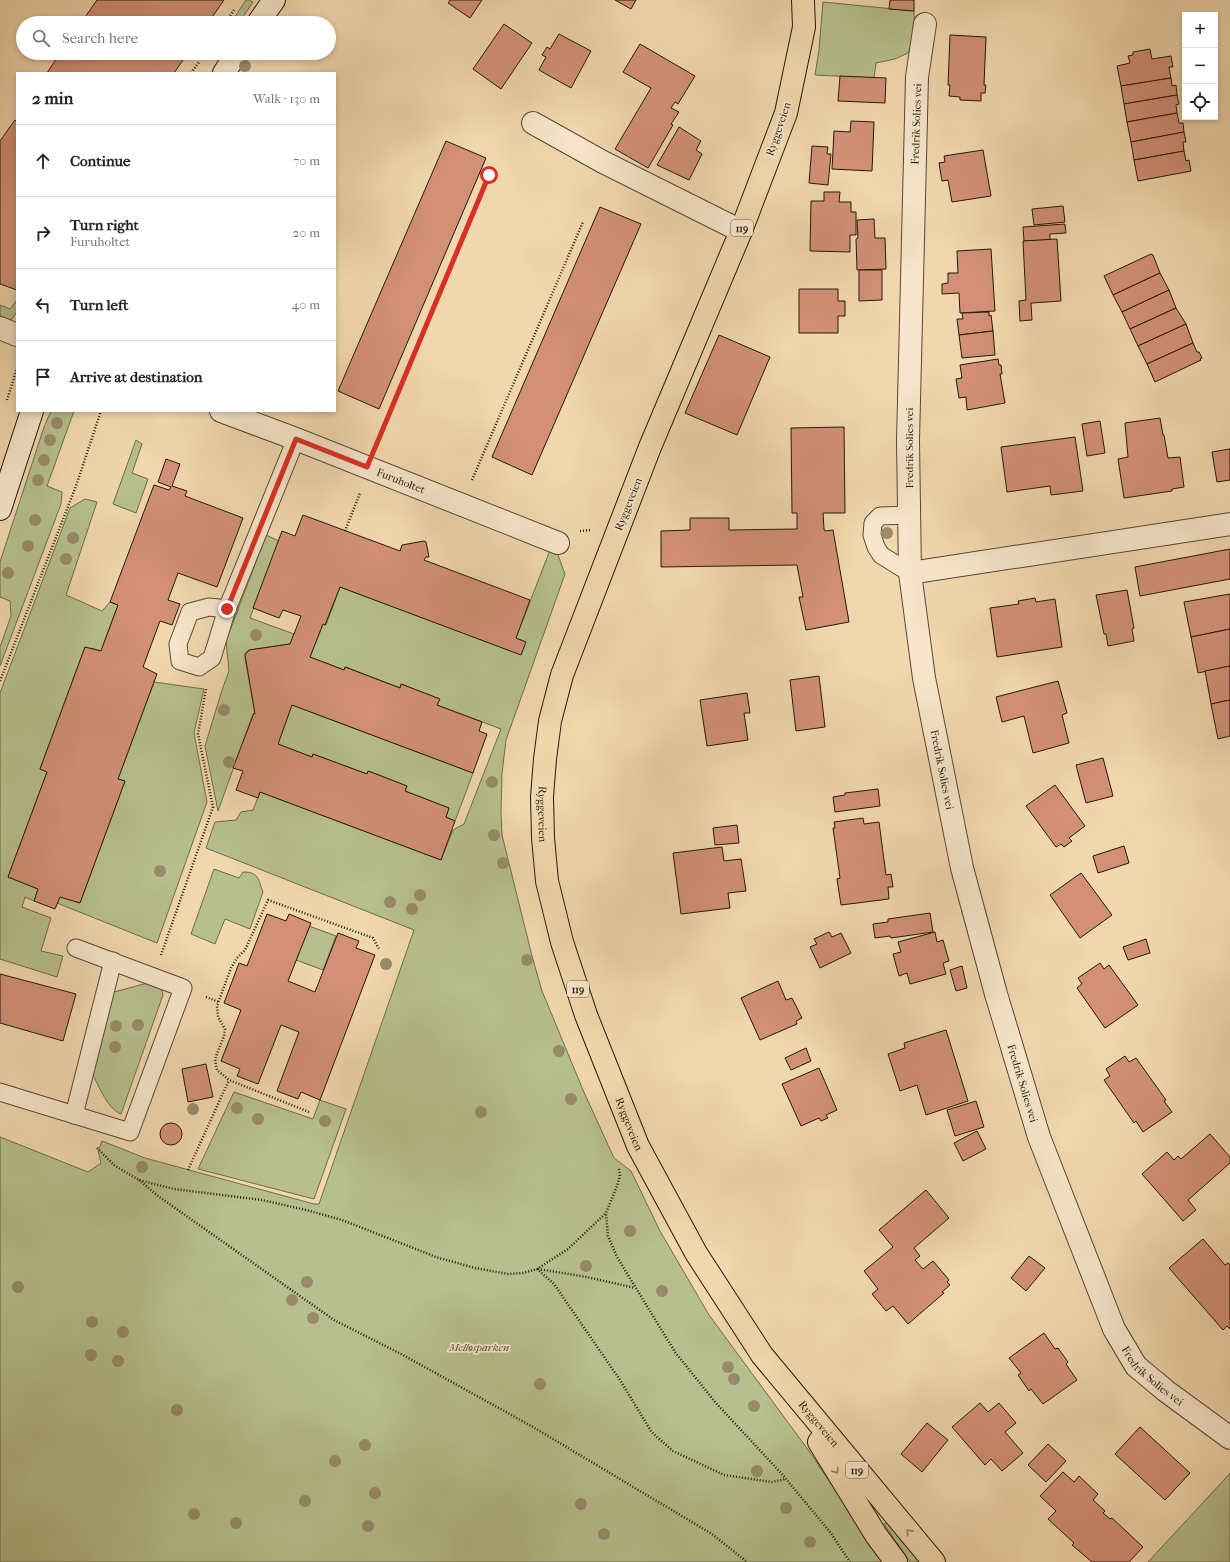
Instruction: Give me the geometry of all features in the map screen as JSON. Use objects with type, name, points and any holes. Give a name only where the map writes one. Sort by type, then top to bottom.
[{"type":"main road","name":"Ryggeveien","points":[[803,0],[804,27],[786,113],[741,231],[650,447],[562,675],[550,721],[545,759],[542,797],[543,838],[547,882],[562,942],[586,1015],[638,1146],[696,1253],[762,1355],[779,1378],[934,1562]]},
{"type":"main road","name":"Ryggeveien","points":[[779,1378],[876,1535],[896,1562]]},
{"type":"street","points":[[263,16],[274,0]]},
{"type":"street","name":"Fredrik Solies vei","points":[[925,24],[918,77],[908,441],[910,573],[924,678],[962,868],[996,994],[1039,1137],[1114,1329],[1136,1366],[1166,1391],[1205,1410],[1230,1438]]},
{"type":"street","points":[[225,72],[232,60]]},
{"type":"street","points":[[533,122],[603,162],[741,231]]},
{"type":"street","points":[[0,328],[16,335]]},
{"type":"street","points":[[0,509],[32,412]]},
{"type":"street","name":"Furuholtet","points":[[224,412],[296,439],[558,543]]},
{"type":"street","points":[[910,573],[1230,524]]},
{"type":"lane","points":[[227,609],[209,607],[190,612],[178,644],[180,661],[199,667],[212,658],[227,609],[296,439]]},
{"type":"lane","points":[[909,515],[880,516],[873,523],[872,536],[881,555],[910,573]]},
{"type":"lane","points":[[0,1092],[130,1132],[183,988],[76,948]]},
{"type":"lane","points":[[74,1115],[113,961]]},
{"type":"path","points":[[346,531],[368,468],[489,175]]},
{"type":"path","points":[[462,505],[583,222]]},
{"type":"path","points":[[5,406],[16,371]]},
{"type":"path","points":[[0,681],[76,486],[101,412]]},
{"type":"path","points":[[153,976],[213,807],[198,734],[212,658]]},
{"type":"path","points":[[309,1112],[229,1080],[218,1070],[215,1059],[224,1036],[224,1029],[218,1017],[217,1006],[231,968],[244,950],[268,900],[372,938],[379,949]]},
{"type":"path","points":[[202,995],[219,1002]]},
{"type":"path","points":[[188,1170],[229,1080]]},
{"type":"path","points":[[74,1115],[100,1152],[115,1166],[139,1180],[158,1196],[334,1320],[403,1355],[533,1427],[712,1534],[747,1562]]},
{"type":"path","points":[[139,1180],[174,1189],[262,1200],[306,1210],[342,1220],[436,1257],[475,1268],[508,1274],[523,1273],[537,1269],[568,1249],[606,1213],[620,1176],[619,1162]]},
{"type":"path","points":[[606,1213],[608,1236],[617,1257],[675,1352],[715,1402],[787,1479],[830,1532],[850,1562]]},
{"type":"path","points":[[537,1269],[587,1277],[635,1288]]},
{"type":"path","points":[[537,1269],[554,1284],[620,1380],[651,1431],[673,1451],[724,1475],[772,1482],[787,1479]]},
{"type":"green space","points":[[246,0],[253,2],[244,16],[236,16]]},
{"type":"green space","points":[[823,2],[914,11],[915,38],[908,53],[895,59],[876,63],[874,78],[815,75],[819,50]]},
{"type":"green space","points":[[16,301],[16,313],[11,320],[0,316],[0,305],[10,309]]},
{"type":"green space","points":[[51,412],[74,412],[47,486],[62,492],[61,504],[0,666],[0,647],[11,616],[10,601],[0,597],[0,562],[44,427]]},
{"type":"green space","points":[[136,440],[142,444],[132,473],[148,479],[136,513],[113,504]]},
{"type":"green space","points":[[85,499],[97,502],[66,595],[102,611],[110,602],[118,605],[101,651],[85,647],[40,769],[47,772],[8,877],[38,889],[34,901],[25,897],[22,907],[51,918],[41,951],[63,956],[57,977],[0,959],[0,693],[70,508]]},
{"type":"green space","points":[[266,535],[279,541],[250,618],[294,634],[290,644],[249,650],[245,653],[255,714],[253,714],[218,811],[205,746],[229,671],[226,641]]},
{"type":"green space","name":"Melløsparken","points":[[550,550],[558,555],[565,574],[506,740],[502,773],[501,812],[502,835],[542,991],[583,1090],[614,1158],[631,1171],[660,1231],[709,1315],[809,1451],[884,1562],[0,1562],[0,1137],[88,1172],[101,1163],[98,1151],[102,1141],[145,1158],[314,1204],[319,1204],[414,930],[206,848],[215,822],[236,820],[241,812],[253,810],[260,792],[441,860],[453,830],[464,824],[501,729],[437,705],[439,699],[402,684],[400,688],[346,667],[344,670],[310,657],[323,624],[326,625],[340,587],[514,652],[516,638]]},
{"type":"green space","points":[[154,682],[204,689],[194,733],[207,802],[157,943],[57,903],[60,897],[80,903],[125,781],[118,779]]},
{"type":"green space","points":[[292,705],[473,773],[455,821],[446,817],[449,808],[405,791],[407,786],[369,771],[367,774],[313,754],[312,757],[278,744]]},
{"type":"green space","points":[[214,869],[239,878],[243,872],[252,873],[259,880],[263,892],[250,929],[225,919],[215,944],[191,934]]},
{"type":"green space","points":[[309,926],[336,936],[323,970],[296,960]]},
{"type":"green space","points":[[155,981],[161,987],[163,995],[121,1114],[111,1107],[99,1088],[90,1069],[114,992]]},
{"type":"green space","points":[[234,1092],[313,1119],[320,1100],[346,1109],[314,1199],[198,1169]]},
{"type":"green space","points":[[1230,1473],[1230,1562],[1148,1562],[1223,1481]]},
{"type":"green space","points":[[888,1522],[921,1562],[910,1562],[884,1524]]},
{"type":"building","points":[[97,0],[224,0],[213,16],[86,16]]},
{"type":"building","points":[[450,0],[482,0],[470,18],[448,3]]},
{"type":"building","points":[[615,0],[636,0],[631,9]]},
{"type":"building","points":[[890,0],[914,0],[914,11],[889,9]]},
{"type":"building","points":[[504,24],[532,43],[501,89],[473,69]]},
{"type":"building","points":[[559,34],[591,51],[571,88],[539,70],[546,57],[542,55],[547,47],[550,49]]},
{"type":"building","points":[[950,35],[986,37],[984,85],[986,85],[985,93],[981,93],[981,101],[960,100],[960,97],[949,96]]},
{"type":"building","points":[[640,44],[695,76],[678,104],[675,102],[671,108],[679,112],[648,168],[615,149],[651,88],[623,72]]},
{"type":"building","points":[[1150,49],[1152,59],[1171,56],[1173,67],[1169,67],[1171,78],[1121,86],[1117,66],[1130,63],[1128,56],[1133,55],[1133,52]]},
{"type":"building","points":[[55,60],[183,60],[175,72],[48,72]]},
{"type":"building","points":[[840,76],[886,78],[885,103],[838,101]]},
{"type":"building","points":[[1171,78],[1172,86],[1176,85],[1177,95],[1124,104],[1121,86]]},
{"type":"building","points":[[1177,95],[1179,104],[1176,105],[1177,113],[1127,122],[1124,104]]},
{"type":"building","points":[[1177,113],[1179,123],[1183,123],[1184,132],[1131,142],[1127,122]]},
{"type":"building","points":[[15,120],[16,290],[0,284],[0,141]]},
{"type":"building","points":[[851,121],[874,122],[872,171],[832,169],[834,131],[850,132]]},
{"type":"building","points":[[679,127],[701,141],[696,150],[702,154],[689,180],[657,165]]},
{"type":"building","points":[[1184,132],[1186,142],[1183,142],[1184,151],[1134,160],[1131,142]]},
{"type":"building","points":[[446,141],[486,158],[379,409],[338,391]]},
{"type":"building","points":[[812,146],[828,147],[827,154],[831,154],[828,185],[809,183]]},
{"type":"building","points":[[983,150],[991,196],[952,202],[948,180],[942,181],[939,163],[945,162],[944,156]]},
{"type":"building","points":[[1184,151],[1186,161],[1189,160],[1191,171],[1138,181],[1134,160]]},
{"type":"building","points":[[824,192],[840,192],[839,202],[851,202],[851,212],[856,212],[856,235],[850,235],[850,252],[810,251],[811,201],[824,201]]},
{"type":"building","points":[[1063,206],[1065,222],[1034,225],[1032,209]]},
{"type":"building","points":[[600,207],[641,224],[532,475],[492,457]]},
{"type":"building","points":[[874,219],[875,238],[885,238],[886,269],[857,270],[857,220]]},
{"type":"building","points":[[1065,224],[1066,233],[1050,234],[1050,240],[1024,241],[1023,227]]},
{"type":"building","points":[[1057,239],[1061,301],[1031,303],[1032,320],[1020,321],[1019,301],[1026,300],[1023,241]]},
{"type":"building","points":[[991,249],[995,311],[960,313],[959,293],[942,294],[942,284],[948,283],[948,273],[958,273],[957,251]]},
{"type":"building","points":[[1151,254],[1153,255],[1160,273],[1113,295],[1104,276]]},
{"type":"building","points":[[859,270],[882,270],[882,300],[859,301]]},
{"type":"building","points":[[1160,273],[1169,290],[1122,312],[1113,295]]},
{"type":"building","points":[[799,289],[838,289],[838,301],[845,301],[845,316],[838,316],[838,333],[799,333]]},
{"type":"building","points":[[1169,290],[1176,308],[1130,329],[1122,312]]},
{"type":"building","points":[[1176,308],[1186,324],[1138,346],[1130,329]]},
{"type":"building","points":[[989,312],[989,316],[991,315],[993,331],[959,335],[957,319],[963,319],[962,313]]},
{"type":"building","points":[[1186,324],[1193,343],[1147,364],[1138,346]]},
{"type":"building","points":[[993,331],[995,355],[962,358],[959,335]]},
{"type":"building","points":[[719,335],[770,357],[737,435],[685,413]]},
{"type":"building","points":[[1193,343],[1197,352],[1199,352],[1202,358],[1200,359],[1201,360],[1155,382],[1147,364]]},
{"type":"building","points":[[998,359],[999,365],[1001,365],[1002,374],[1000,374],[1005,403],[967,410],[966,397],[959,398],[956,379],[962,378],[960,365]]},
{"type":"building","points":[[1160,418],[1168,458],[1180,457],[1184,487],[1172,489],[1172,491],[1124,498],[1118,459],[1128,457],[1125,423]]},
{"type":"building","points":[[1100,421],[1105,453],[1087,456],[1082,424]]},
{"type":"building","points":[[844,427],[845,513],[823,513],[825,531],[833,530],[849,622],[806,630],[799,597],[803,597],[797,565],[661,567],[661,531],[690,530],[690,518],[729,518],[729,530],[797,529],[797,513],[792,513],[791,428]]},
{"type":"building","points":[[1075,437],[1083,491],[1051,495],[1050,486],[1007,492],[1001,447]]},
{"type":"building","points":[[1230,449],[1230,480],[1217,482],[1212,452]]},
{"type":"building","points":[[166,459],[180,464],[172,486],[187,491],[185,496],[243,518],[217,587],[178,573],[168,600],[180,604],[172,625],[160,621],[143,667],[157,674],[118,779],[125,781],[80,903],[60,897],[55,909],[34,901],[38,889],[8,877],[47,772],[40,769],[85,647],[101,651],[118,605],[110,602],[154,485],[169,490],[171,487],[158,482]]},
{"type":"building","points":[[303,515],[400,551],[402,545],[424,541],[426,542],[429,557],[426,557],[424,560],[530,600],[516,638],[526,642],[521,655],[340,587],[310,657],[344,670],[345,667],[400,688],[401,684],[440,699],[437,705],[482,722],[479,731],[487,734],[473,773],[292,705],[278,744],[312,757],[313,754],[367,774],[368,771],[407,786],[405,791],[449,808],[446,817],[455,821],[441,860],[260,792],[258,798],[236,790],[243,771],[233,768],[254,713],[255,714],[245,655],[249,650],[290,644],[301,616],[283,610],[279,618],[253,608],[282,531],[295,536]]},
{"type":"building","points":[[1230,549],[1230,579],[1140,596],[1135,567]]},
{"type":"building","points":[[1127,590],[1134,628],[1132,629],[1134,641],[1108,646],[1096,595]]},
{"type":"building","points":[[1230,594],[1230,629],[1191,637],[1184,602]]},
{"type":"building","points":[[1035,598],[1036,602],[1055,599],[1062,647],[997,657],[990,608],[1019,604],[1018,601]]},
{"type":"building","points":[[1230,629],[1230,666],[1198,673],[1191,637]]},
{"type":"building","points":[[1230,666],[1230,700],[1211,704],[1205,671]]},
{"type":"building","points":[[819,676],[825,727],[796,731],[790,680]]},
{"type":"building","points":[[1058,681],[1067,713],[1062,715],[1069,743],[1033,753],[1024,716],[1002,722],[996,697]]},
{"type":"building","points":[[747,693],[750,713],[744,713],[748,740],[707,746],[700,700]]},
{"type":"building","points":[[1230,700],[1230,736],[1218,739],[1211,704]]},
{"type":"building","points":[[1103,758],[1113,796],[1086,803],[1076,765]]},
{"type":"building","points":[[1055,785],[1085,826],[1069,838],[1072,841],[1064,847],[1061,844],[1056,847],[1026,806]]},
{"type":"building","points":[[878,789],[880,806],[835,812],[833,797],[845,795],[845,793]]},
{"type":"building","points":[[863,818],[864,824],[879,822],[886,875],[891,874],[893,887],[888,887],[889,899],[841,905],[837,879],[840,878],[833,828],[835,828],[834,822]]},
{"type":"building","points":[[737,825],[739,843],[715,845],[713,828]]},
{"type":"building","points":[[1124,846],[1129,863],[1098,873],[1093,856]]},
{"type":"building","points":[[722,847],[724,861],[741,859],[746,891],[728,893],[730,908],[681,914],[673,853]]},
{"type":"building","points":[[1081,873],[1112,915],[1080,938],[1050,895]]},
{"type":"building","points":[[930,913],[933,932],[891,938],[890,936],[875,938],[873,924],[888,922],[888,919]]},
{"type":"building","points":[[267,914],[286,921],[289,914],[311,923],[288,981],[315,992],[338,933],[359,941],[356,948],[375,955],[320,1100],[301,1092],[298,1099],[277,1091],[299,1032],[281,1025],[258,1084],[237,1076],[240,1069],[221,1061],[241,1010],[224,1003],[239,963],[247,966]]},
{"type":"building","points":[[829,932],[832,937],[841,933],[851,953],[820,968],[810,947],[817,944],[814,939]]},
{"type":"building","points":[[935,932],[937,942],[943,940],[949,961],[943,963],[946,974],[910,984],[907,973],[899,976],[893,954],[901,952],[898,942]]},
{"type":"building","points":[[1146,939],[1150,953],[1128,960],[1123,947]]},
{"type":"building","points":[[1100,963],[1104,969],[1109,965],[1138,1005],[1105,1028],[1077,988],[1082,984],[1078,978]]},
{"type":"building","points":[[962,966],[967,988],[956,991],[950,970]]},
{"type":"building","points":[[0,974],[76,994],[63,1041],[0,1023]]},
{"type":"building","points":[[778,981],[786,1000],[792,998],[802,1018],[796,1021],[797,1024],[760,1040],[741,998]]},
{"type":"building","points":[[946,1030],[968,1101],[926,1115],[917,1085],[900,1091],[888,1054],[905,1048],[904,1043]]},
{"type":"building","points":[[806,1048],[811,1061],[791,1070],[785,1058]]},
{"type":"building","points":[[1125,1056],[1129,1062],[1136,1058],[1166,1100],[1164,1101],[1172,1112],[1143,1132],[1136,1121],[1134,1123],[1104,1080],[1110,1076],[1106,1069]]},
{"type":"building","points":[[206,1064],[213,1097],[188,1102],[182,1069]]},
{"type":"building","points":[[819,1068],[837,1110],[826,1115],[828,1118],[821,1121],[819,1118],[801,1126],[782,1084]]},
{"type":"building","points":[[976,1101],[984,1127],[955,1136],[947,1110]]},
{"type":"building","points":[[171,1123],[179,1126],[182,1134],[179,1142],[171,1145],[163,1142],[160,1134],[163,1126]]},
{"type":"building","points":[[977,1131],[986,1149],[963,1161],[954,1143]]},
{"type":"building","points":[[1210,1134],[1230,1157],[1230,1163],[1188,1200],[1196,1210],[1183,1221],[1142,1174],[1167,1152],[1174,1160],[1178,1156],[1181,1159]]},
{"type":"building","points":[[926,1190],[949,1218],[914,1248],[920,1256],[915,1260],[923,1269],[933,1261],[949,1280],[947,1282],[950,1285],[942,1292],[944,1293],[908,1324],[893,1306],[886,1311],[872,1294],[878,1289],[864,1271],[893,1247],[879,1230]]},
{"type":"building","points":[[1203,1239],[1225,1265],[1228,1263],[1230,1265],[1230,1329],[1227,1326],[1223,1330],[1169,1268]]},
{"type":"building","points":[[1029,1256],[1045,1268],[1026,1291],[1011,1278]]},
{"type":"building","points":[[1044,1333],[1055,1349],[1058,1348],[1068,1362],[1066,1364],[1077,1380],[1043,1404],[1031,1389],[1029,1391],[1018,1375],[1021,1373],[1009,1358]]},
{"type":"building","points":[[980,1403],[988,1412],[999,1403],[1016,1423],[1005,1432],[1023,1453],[1002,1471],[991,1459],[985,1465],[952,1427]]},
{"type":"building","points":[[927,1423],[948,1440],[922,1472],[901,1454]]},
{"type":"building","points":[[1140,1427],[1190,1473],[1165,1500],[1115,1454]]},
{"type":"building","points":[[1048,1444],[1066,1461],[1046,1482],[1028,1465]]},
{"type":"building","points":[[1063,1472],[1074,1482],[1079,1476],[1098,1494],[1093,1500],[1105,1511],[1103,1513],[1110,1519],[1112,1518],[1143,1547],[1129,1562],[1092,1562],[1072,1545],[1074,1543],[1048,1519],[1056,1511],[1040,1496]]},
{"type":"route","points":[[227,609],[296,439],[367,467],[489,175]]}]
